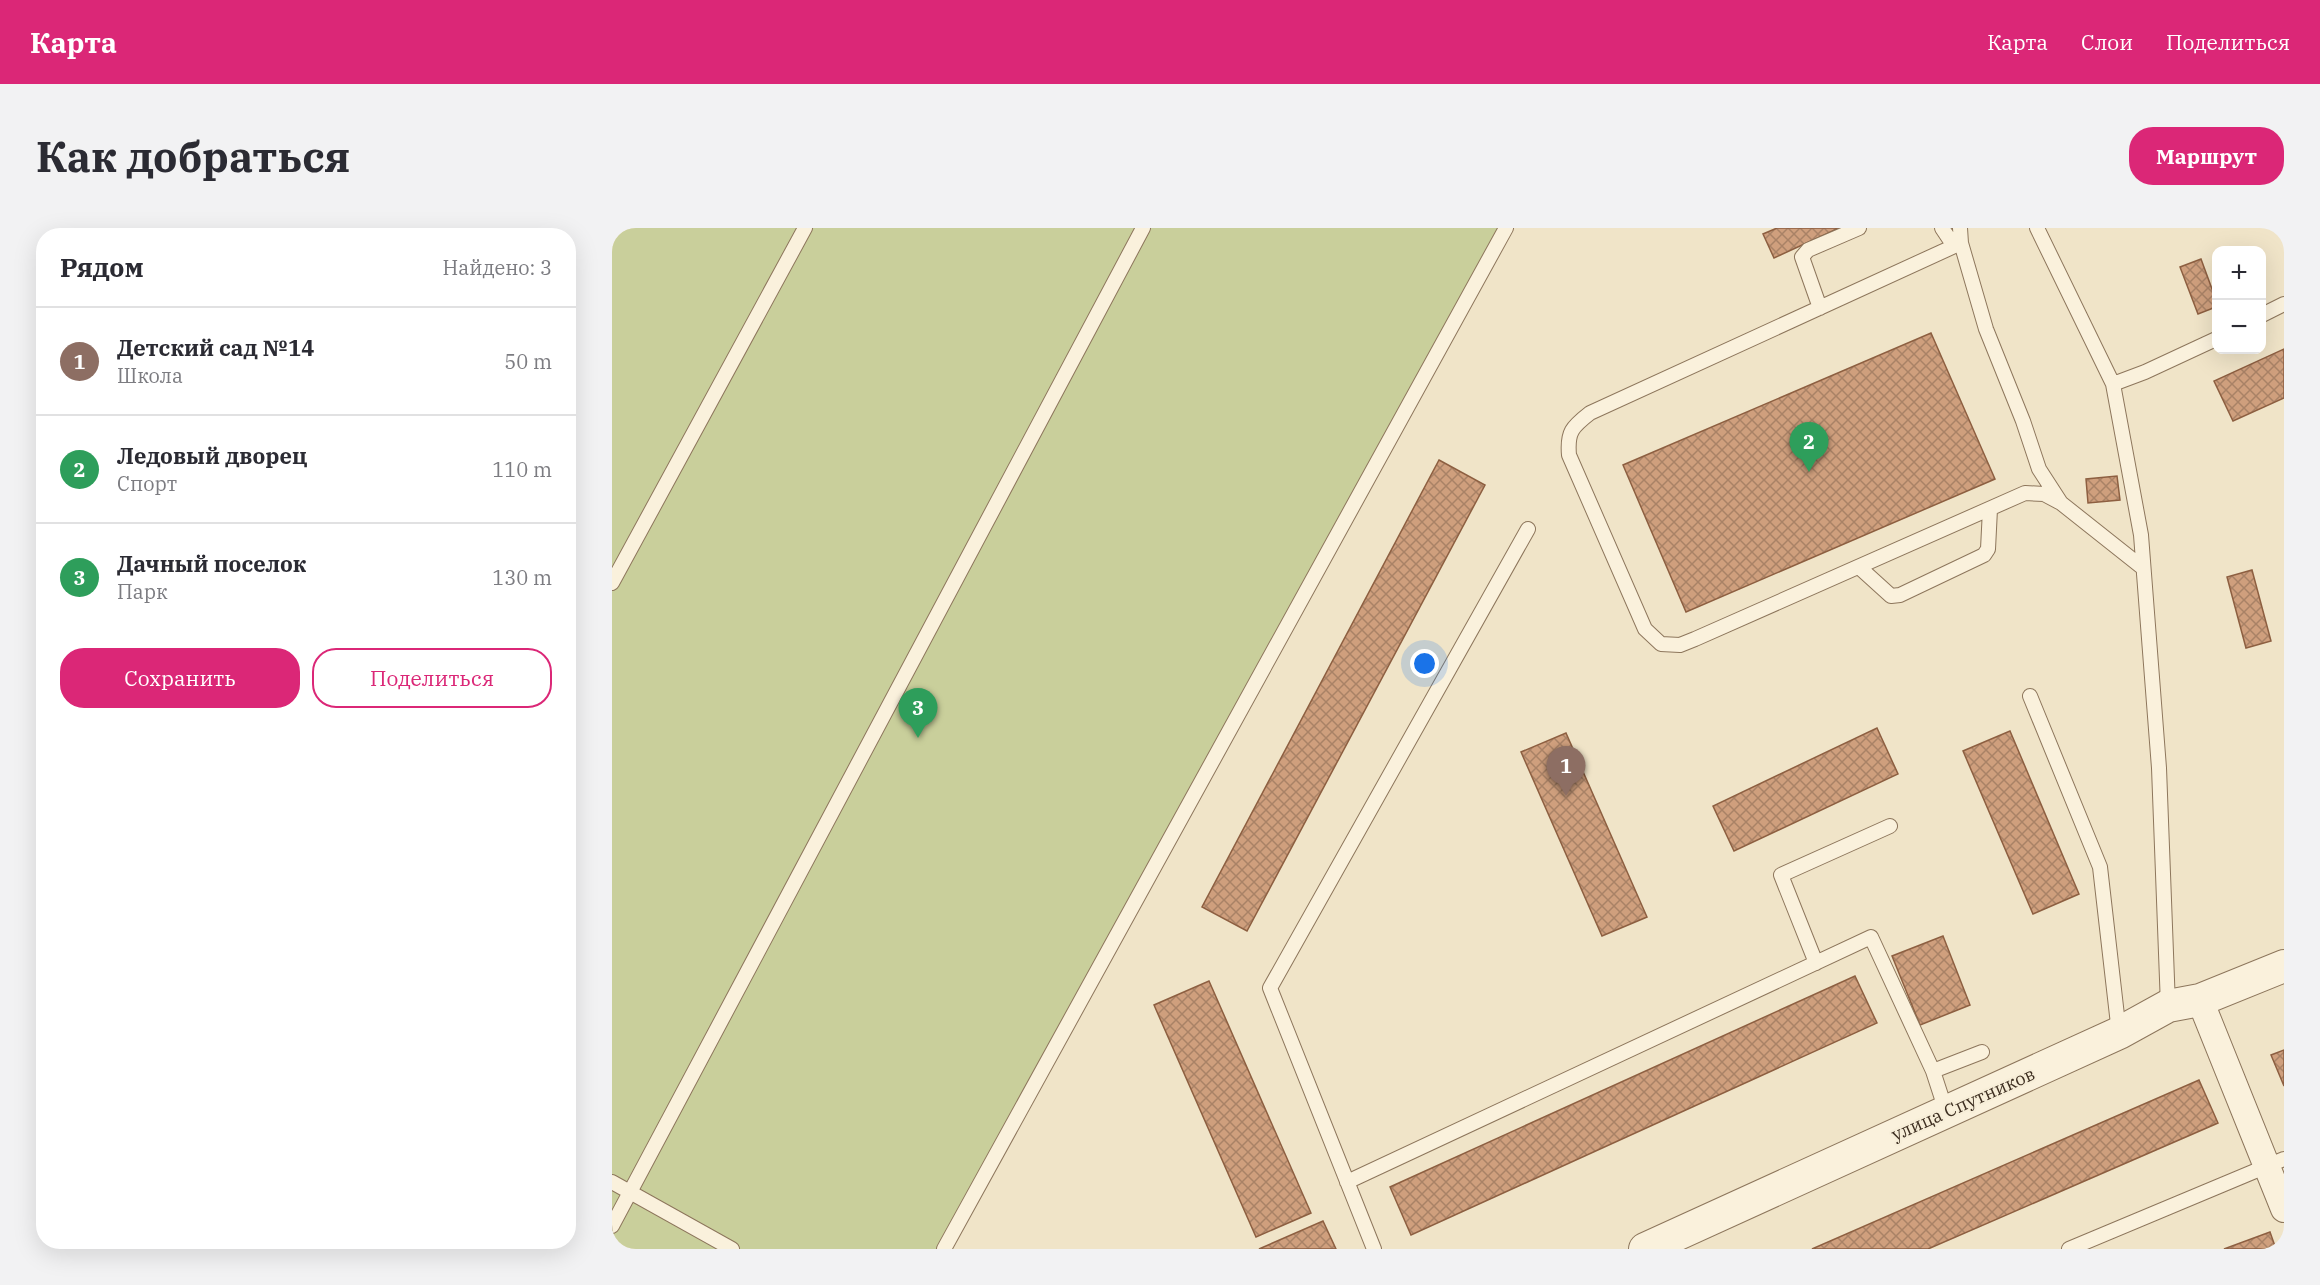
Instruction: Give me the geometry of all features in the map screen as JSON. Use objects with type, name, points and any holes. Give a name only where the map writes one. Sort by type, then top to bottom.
[{"type":"street","name":"улица Спутников","points":[[1645,1249],[2119,1033],[2168,1006],[2200,1000],[2284,966]]},
{"type":"street","points":[[2200,1000],[2275,1163],[2284,1209]]},
{"type":"lane","points":[[612,583],[805,228]]},
{"type":"lane","points":[[612,1226],[1143,228]]},
{"type":"lane","points":[[944,1249],[1506,228]]},
{"type":"lane","points":[[1820,308],[1802,256],[1808,250],[1859,228]]},
{"type":"lane","points":[[1942,228],[1957,245],[1986,329],[2023,421],[2038,469],[2061,503]]},
{"type":"lane","points":[[1957,245],[1960,228]]},
{"type":"lane","points":[[2037,228],[2113,384],[2141,534],[2158,768],[2168,1006]]},
{"type":"lane","points":[[1957,245],[1590,413],[1575,425],[1568,439],[1569,455],[1645,628],[1661,644],[1680,645],[2025,493],[2044,494],[2061,503],[2144,568]]},
{"type":"lane","points":[[2266,313],[2284,304]]},
{"type":"lane","points":[[2113,384],[2212,341]]},
{"type":"lane","points":[[1858,567],[1891,596],[1900,595],[1984,555],[1988,549],[1990,509]]},
{"type":"lane","points":[[1374,1249],[1270,988],[1528,529]]},
{"type":"lane","points":[[2030,696],[2100,867],[2119,1033]]},
{"type":"lane","points":[[1816,963],[1781,875],[1890,826]]},
{"type":"lane","points":[[1347,1182],[1871,937],[1932,1071],[1946,1111]]},
{"type":"lane","points":[[1932,1071],[1982,1052]]},
{"type":"lane","points":[[2069,1249],[2275,1163]]},
{"type":"lane","points":[[612,1182],[732,1249]]},
{"type":"green space","points":[[612,228],[1506,228],[944,1249],[612,1249]]},
{"type":"building","points":[[1777,228],[1839,228],[1774,258],[1763,234]]},
{"type":"building","points":[[2201,259],[2212,289],[2212,309],[2198,314],[2180,267]]},
{"type":"building","points":[[1931,333],[1995,479],[1686,612],[1623,465]]},
{"type":"building","points":[[2284,349],[2284,398],[2233,421],[2214,381]]},
{"type":"building","points":[[1439,460],[1485,485],[1247,931],[1202,907]]},
{"type":"building","points":[[2117,476],[2120,500],[2088,503],[2086,479]]},
{"type":"building","points":[[2252,570],[2271,641],[2246,648],[2227,577]]},
{"type":"building","points":[[1877,728],[1898,774],[1734,851],[1713,806]]},
{"type":"building","points":[[2010,731],[2079,894],[2033,914],[1963,751]]},
{"type":"building","points":[[1566,733],[1647,917],[1602,936],[1521,752]]},
{"type":"building","points":[[1943,936],[1970,1005],[1920,1025],[1892,956]]},
{"type":"building","points":[[1855,976],[1877,1023],[1411,1235],[1390,1187]]},
{"type":"building","points":[[1209,981],[1311,1213],[1256,1237],[1154,1005]]},
{"type":"building","points":[[2284,1050],[2284,1086],[2271,1055]]},
{"type":"building","points":[[2199,1080],[2218,1123],[1928,1249],[1812,1249]]},
{"type":"building","points":[[1323,1221],[1336,1249],[1259,1249]]},
{"type":"building","points":[[2270,1232],[2276,1249],[2224,1249]]},
{"type":"place","name":"Ледовый дворец","points":[[1809,472]]},
{"type":"place","name":"Дачный поселок","points":[[918,738]]},
{"type":"place","name":"Детский сад №14","points":[[1566,796]]}]
